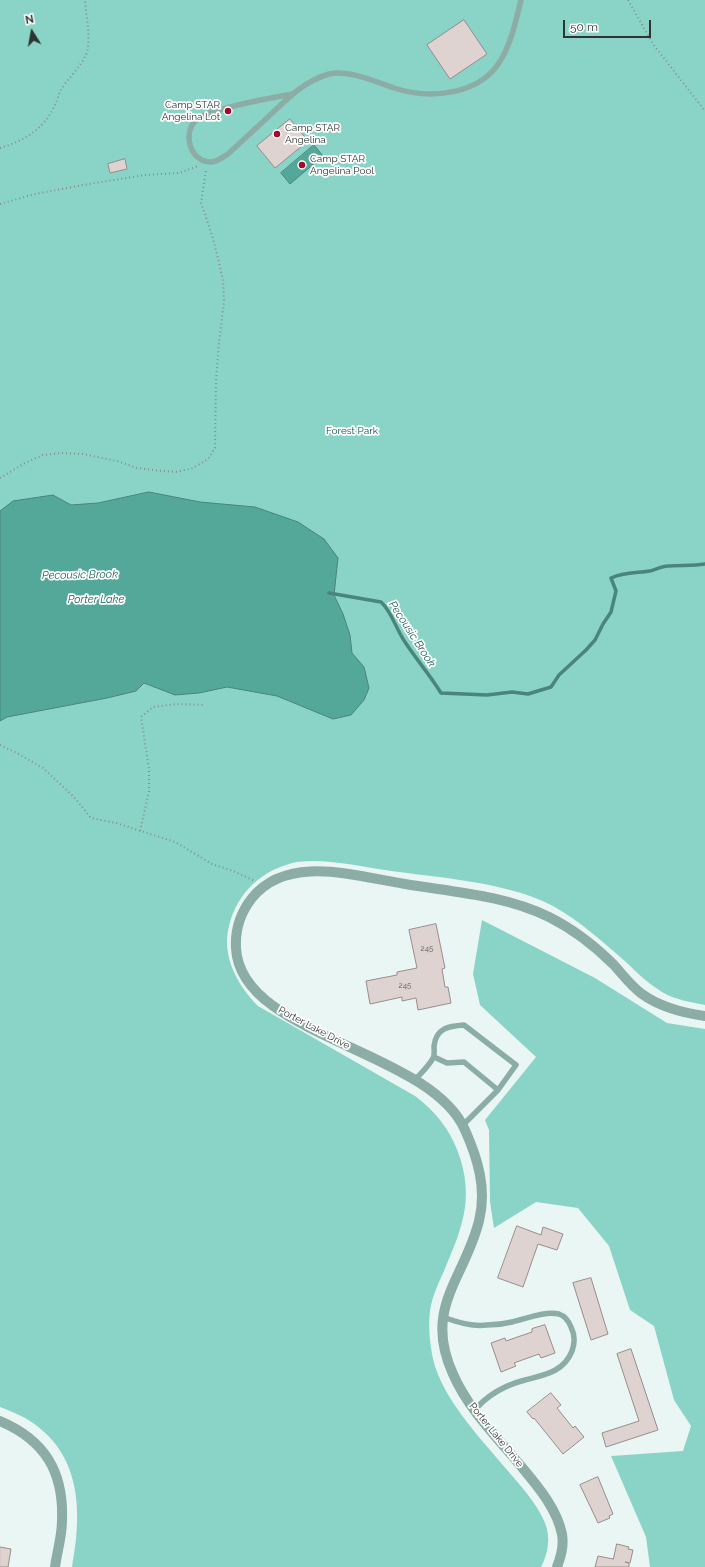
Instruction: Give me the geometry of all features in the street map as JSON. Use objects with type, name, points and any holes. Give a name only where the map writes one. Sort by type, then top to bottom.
[{"type":"street","name":"Porter Lake Drive","points":[[557,1567],[562,1552],[561,1532],[547,1499],[474,1410],[461,1391],[446,1358],[442,1337],[442,1317],[447,1298],[470,1247],[480,1212],[482,1194],[479,1168],[463,1125],[438,1095],[415,1080],[292,1019],[274,1007],[253,988],[242,972],[238,963],[236,942],[240,921],[256,894],[264,886],[283,876],[313,872],[334,872],[467,893],[528,908],[553,919],[587,941],[611,962],[630,983],[651,999],[672,1008],[705,1016]]},
{"type":"street","points":[[0,1421],[12,1426],[34,1441],[48,1457],[53,1467],[60,1490],[62,1511],[62,1528],[55,1567]]},
{"type":"lane","points":[[292,94],[245,103],[200,117],[190,128],[188,136],[190,145],[199,157],[213,162],[228,154],[292,94],[309,81],[331,73],[352,74],[396,89],[418,93],[446,94],[469,86],[482,80],[492,72],[502,58],[513,33],[521,0]]},
{"type":"lane","points":[[415,1080],[434,1057],[435,1040],[444,1028],[464,1025],[516,1065],[498,1090],[463,1125]]},
{"type":"lane","points":[[434,1057],[447,1063],[464,1062],[498,1090]]},
{"type":"lane","points":[[442,1317],[460,1323],[485,1326],[510,1323],[551,1314],[560,1314],[569,1322],[572,1328],[574,1344],[567,1360],[563,1364],[543,1376],[525,1380],[493,1393],[481,1402],[474,1410]]},
{"type":"path","points":[[0,148],[13,144],[31,135],[44,124],[54,107],[60,91],[80,63],[86,52],[88,35],[85,0]]},
{"type":"path","points":[[628,0],[653,44],[705,112]]},
{"type":"path","points":[[0,204],[35,194],[76,186],[145,175],[179,173],[208,161]]},
{"type":"path","points":[[0,478],[25,463],[44,455],[62,452],[83,454],[117,461],[137,468],[177,472],[193,468],[208,459],[215,448],[216,381],[224,302],[223,281],[219,262],[201,203],[208,161]]},
{"type":"path","points":[[140,831],[149,792],[149,769],[141,717],[153,707],[176,704],[205,705]]},
{"type":"path","points":[[0,745],[17,752],[43,768],[74,797],[91,818],[116,823],[175,842],[212,864],[233,871],[264,886]]},
{"type":"green space","name":"Forest Park","points":[[0,0],[705,0],[705,1005],[678,999],[662,992],[643,978],[582,925],[553,906],[514,891],[449,878],[318,861],[297,862],[284,865],[262,877],[245,893],[233,914],[227,937],[229,959],[233,970],[244,989],[258,1006],[415,1096],[441,1121],[454,1143],[463,1169],[466,1184],[466,1199],[461,1227],[431,1306],[429,1329],[433,1359],[438,1375],[456,1407],[527,1494],[542,1517],[547,1528],[548,1545],[541,1567],[72,1567],[77,1527],[77,1507],[75,1488],[70,1470],[61,1452],[49,1437],[29,1420],[0,1407]]},
{"type":"green space","points":[[482,920],[595,978],[667,1023],[705,1029],[705,1567],[650,1567],[646,1537],[611,1456],[683,1451],[691,1426],[674,1400],[654,1326],[630,1310],[609,1246],[578,1208],[536,1202],[494,1228],[490,1202],[489,1130],[485,1120],[536,1057],[480,1005],[473,974]]},
{"type":"water","name":"Camp STAR Angelina Pool","points":[[314,145],[323,156],[290,184],[281,173]]},
{"type":"water","name":"Porter Lake","points":[[149,492],[200,502],[255,507],[298,522],[324,539],[338,558],[334,595],[343,614],[350,635],[352,653],[364,667],[369,688],[364,700],[351,715],[333,719],[277,696],[227,687],[199,693],[175,695],[144,683],[136,691],[7,717],[0,721],[0,511],[13,501],[53,495],[71,505],[98,503]]},
{"type":"building","points":[[464,20],[487,54],[450,79],[427,45]]},
{"type":"building","points":[[290,119],[308,141],[275,168],[257,146]]},
{"type":"building","points":[[125,159],[127,169],[110,173],[108,164]]},
{"type":"building","points":[[436,924],[445,968],[442,969],[445,987],[448,987],[451,1003],[418,1010],[416,998],[402,1001],[402,997],[370,1004],[366,981],[397,975],[397,972],[417,968],[409,930]]},
{"type":"building","points":[[517,1226],[541,1235],[543,1227],[563,1234],[557,1250],[538,1244],[523,1287],[498,1278]]},
{"type":"building","points":[[591,1278],[608,1334],[591,1340],[573,1283]]},
{"type":"building","points":[[545,1325],[555,1353],[541,1358],[539,1354],[514,1363],[516,1366],[501,1372],[491,1343],[505,1338],[506,1341],[532,1332],[532,1329]]},
{"type":"building","points":[[631,1349],[658,1430],[606,1447],[602,1433],[639,1421],[617,1354]]},
{"type":"building","points":[[551,1393],[561,1405],[557,1408],[573,1428],[575,1426],[584,1437],[563,1454],[534,1418],[533,1419],[527,1412]]},
{"type":"building","points":[[598,1477],[613,1514],[609,1516],[610,1518],[598,1523],[580,1485]]},
{"type":"building","points":[[617,1544],[629,1547],[628,1549],[633,1550],[630,1563],[625,1562],[629,1563],[629,1567],[595,1567],[598,1556],[613,1559]]},
{"type":"building","points":[[0,1547],[11,1549],[8,1567],[0,1567]]},
{"type":"waterway","name":"Pecousic Brook","points":[[329,593],[381,602],[385,606],[405,642],[441,693],[487,695],[512,692],[528,694],[551,687],[559,675],[595,640],[611,612],[616,591],[611,578],[625,574],[650,571],[665,566],[705,564]]},
{"type":"place","name":"Camp STAR Angelina Lot","points":[[228,111]]},
{"type":"place","name":"Camp STAR Angelina","points":[[277,134]]},
{"type":"place","name":"Camp STAR Angelina Pool","points":[[302,165]]}]
